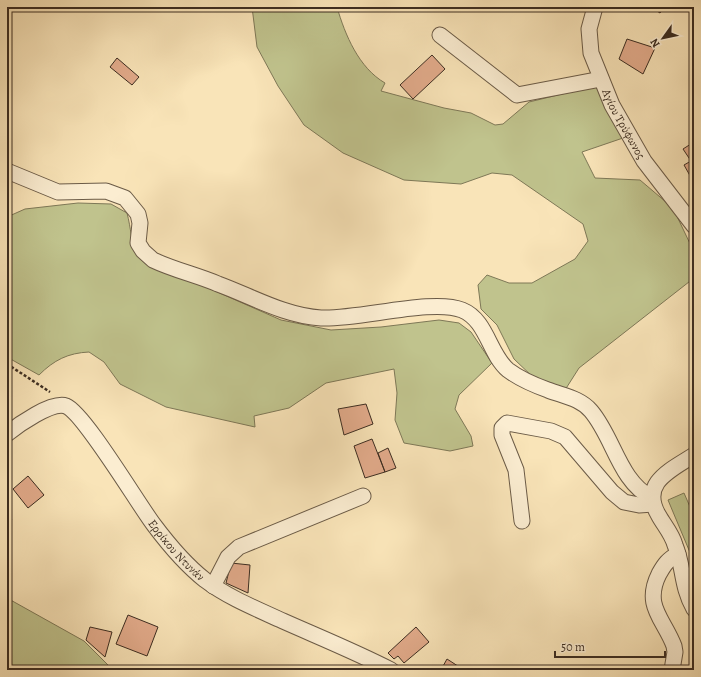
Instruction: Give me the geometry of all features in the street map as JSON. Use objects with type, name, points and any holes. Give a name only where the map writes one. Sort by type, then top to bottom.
[{"type":"street","name":"Αγίου Τρύφωνος","points":[[595,7],[590,29],[592,59],[612,105],[634,145],[694,226]]},
{"type":"street","points":[[440,35],[517,95],[601,79]]},
{"type":"street","points":[[7,171],[58,192],[106,191],[125,198],[138,214],[140,223],[138,243],[143,251],[153,260],[297,314],[324,318],[354,317],[428,308],[453,308],[464,311],[480,326],[506,368],[526,382],[577,400],[590,410],[612,443],[631,482],[653,501]]},
{"type":"street","points":[[7,434],[27,420],[61,405]]},
{"type":"street","name":"Ερρίκου Ντυνάν","points":[[61,405],[71,409],[82,422],[162,535],[190,567],[213,586],[251,606],[391,670]]},
{"type":"street","points":[[522,521],[516,470],[502,435],[502,428],[507,423],[551,431],[565,437],[612,492],[624,502],[639,505],[653,501]]},
{"type":"street","points":[[694,455],[658,481],[652,491],[653,501],[671,535],[678,554],[684,589],[694,609]]},
{"type":"street","points":[[213,586],[228,557],[239,547],[363,496]]},
{"type":"street","points":[[672,670],[675,652],[674,646],[656,612],[653,592],[657,579],[667,561],[678,554]]},
{"type":"path","points":[[7,364],[50,392],[61,405]]},
{"type":"green space","points":[[252,7],[337,7],[344,29],[360,60],[376,77],[385,83],[381,91],[444,108],[471,113],[495,125],[503,124],[529,102],[599,85],[623,138],[582,152],[595,178],[640,180],[673,208],[694,252],[694,278],[579,368],[565,390],[535,379],[514,359],[497,325],[481,309],[478,285],[487,275],[509,283],[532,283],[575,259],[588,241],[583,224],[512,175],[492,173],[461,184],[404,180],[343,153],[304,125],[278,86],[257,47]]},
{"type":"green space","points":[[78,203],[111,204],[127,213],[132,241],[138,257],[281,320],[331,330],[381,327],[439,320],[459,323],[471,332],[492,363],[459,395],[455,409],[471,436],[473,446],[450,451],[404,443],[395,420],[397,393],[394,369],[326,383],[289,408],[254,416],[255,427],[166,407],[120,384],[104,362],[89,352],[74,354],[62,358],[50,365],[39,375],[7,357],[7,217],[25,209]]},
{"type":"green space","points":[[684,493],[694,516],[694,562],[668,500]]},
{"type":"green space","points":[[7,598],[84,641],[113,670],[7,670]]},
{"type":"building","points":[[651,7],[664,7],[660,13]]},
{"type":"building","points":[[627,39],[655,48],[643,74],[619,59]]},
{"type":"building","points":[[432,55],[445,69],[413,99],[400,85]]},
{"type":"building","points":[[117,58],[139,77],[132,85],[110,67]]},
{"type":"building","points":[[694,142],[693,181],[684,165],[691,161],[683,149]]},
{"type":"building","points":[[366,404],[373,424],[344,435],[338,409]]},
{"type":"building","points":[[372,439],[385,472],[365,478],[354,446]]},
{"type":"building","points":[[388,448],[396,468],[385,472],[378,453]]},
{"type":"building","points":[[28,476],[44,495],[28,508],[13,489]]},
{"type":"building","points":[[7,514],[12,520],[7,524]]},
{"type":"building","points":[[231,563],[250,565],[248,593],[226,583]]},
{"type":"building","points":[[128,615],[158,627],[147,656],[116,644]]},
{"type":"building","points":[[90,627],[112,632],[105,657],[86,640]]},
{"type":"building","points":[[416,627],[429,642],[404,663],[398,656],[394,659],[388,653]]},
{"type":"building","points":[[447,659],[464,670],[436,670],[438,666],[442,668]]}]
